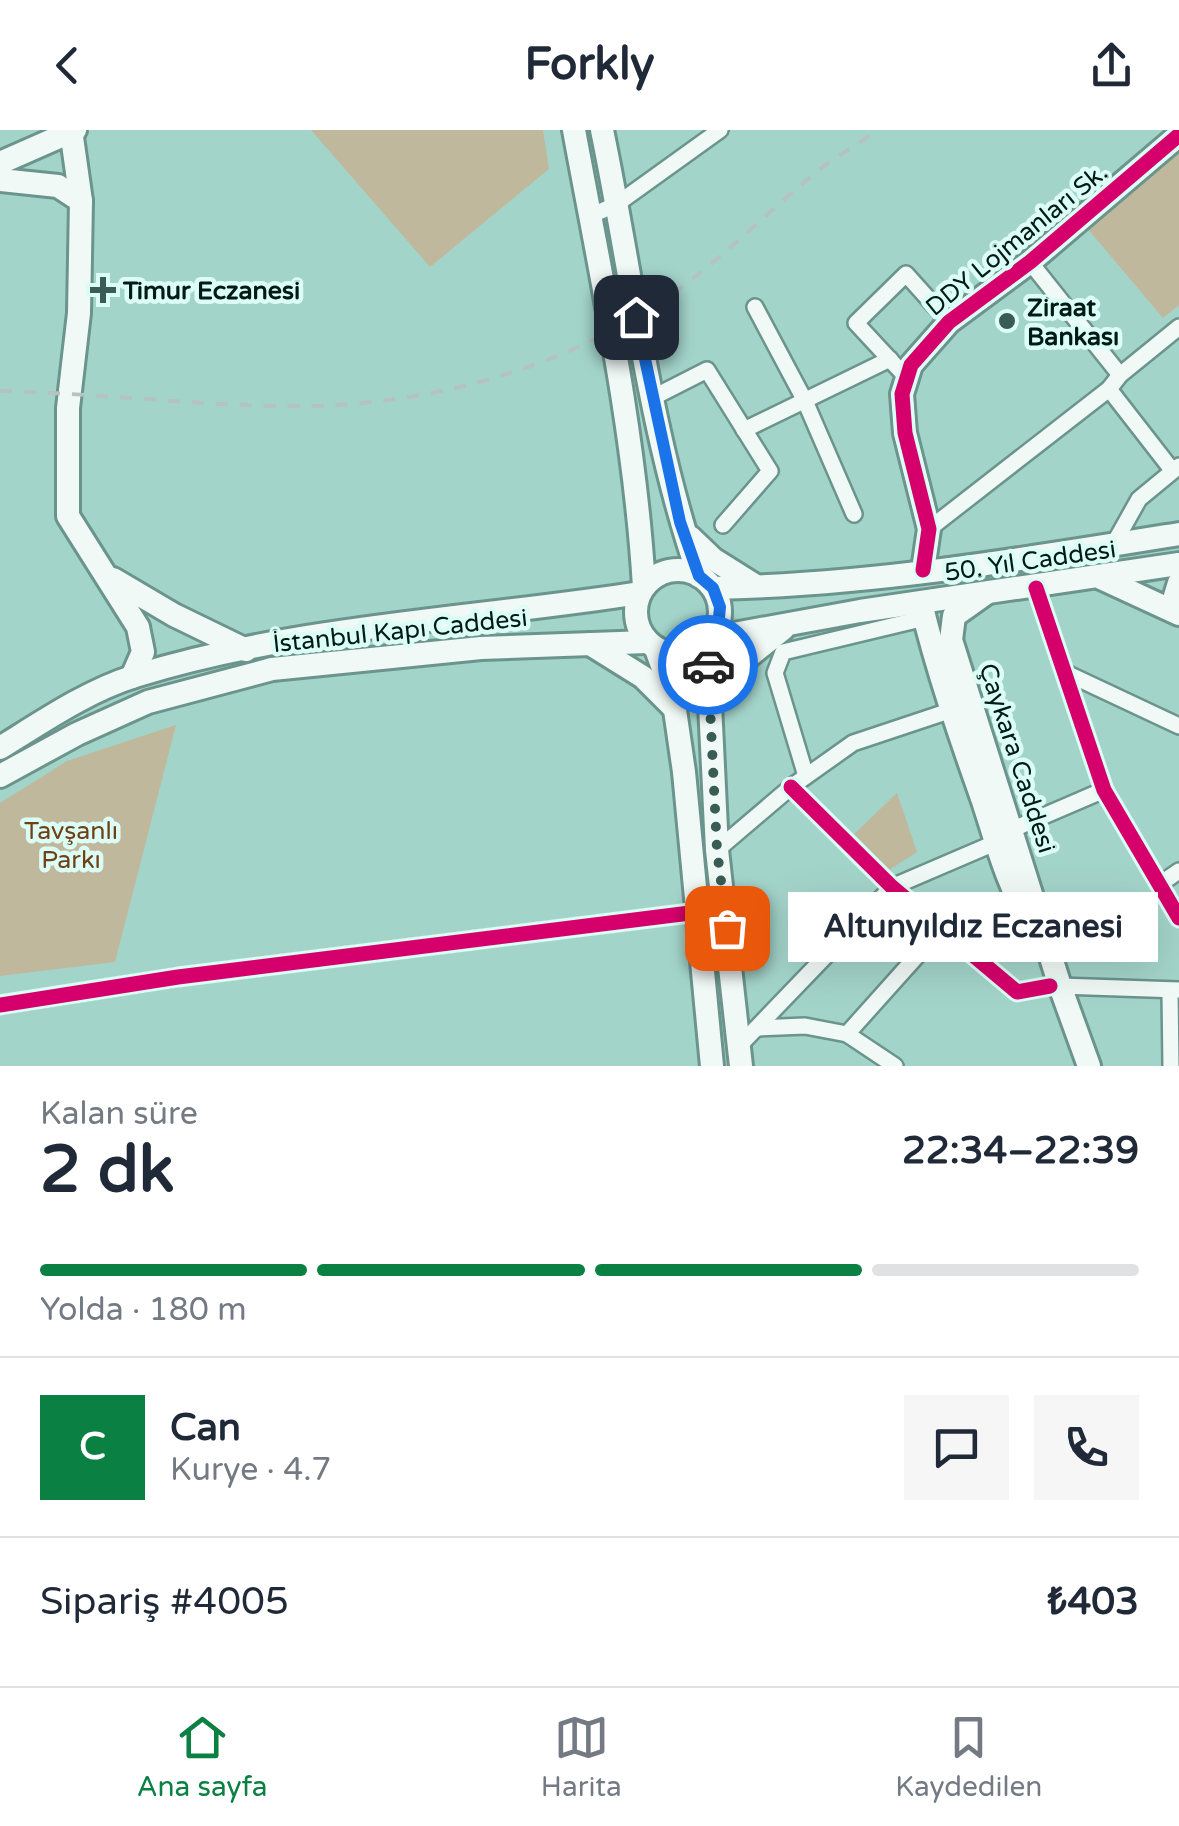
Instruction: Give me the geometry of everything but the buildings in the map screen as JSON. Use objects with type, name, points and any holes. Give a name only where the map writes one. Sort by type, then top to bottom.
[{"type":"main road","points":[[574,130],[634,464],[642,590]]},
{"type":"main road","points":[[602,130],[652,398],[683,530],[706,582],[718,597],[720,618],[710,640],[709,704],[717,850],[747,1046]]},
{"type":"main road","points":[[0,163],[73,131],[81,201],[79,313],[68,408],[68,516],[138,627],[143,652],[132,676]]},
{"type":"main road","name":"DDY Lojmanları Sk.","points":[[907,378],[911,365],[948,322],[1030,262],[1179,135]]},
{"type":"main road","points":[[0,180],[58,186],[81,201]]},
{"type":"main road","points":[[907,378],[902,394],[905,433],[930,529],[923,570]]},
{"type":"main road","points":[[683,530],[712,559],[760,587]]},
{"type":"main road","name":"50. Yıl Caddesi","points":[[706,582],[799,586],[1112,547],[1179,534]]},
{"type":"main road","points":[[989,588],[1179,549]]},
{"type":"main road","name":"50. Yıl Caddesi","points":[[710,640],[860,611],[928,618],[989,588],[1036,588],[1179,564]]},
{"type":"main road","points":[[102,571],[139,596],[246,650]]},
{"type":"main road","points":[[706,582],[671,571],[653,578],[636,603],[637,624],[652,646],[675,710],[712,1066]]},
{"type":"main road","points":[[1101,578],[1179,612]]},
{"type":"main road","points":[[1179,583],[1175,596],[1179,612]]},
{"type":"main road","name":"Çaykara Caddesi","points":[[989,588],[954,616],[951,640],[1004,836],[1055,986],[1072,1066]]},
{"type":"main road","points":[[0,748],[52,715],[132,676],[318,636],[642,590]]},
{"type":"main road","points":[[928,618],[952,710],[1004,836],[1023,911],[1034,929]]},
{"type":"main road","name":"Çaykara Caddesi","points":[[928,618],[1034,929],[1090,1066]]},
{"type":"main road","points":[[709,704],[734,668],[785,627]]},
{"type":"main road","points":[[652,646],[680,655],[692,653],[710,640]]},
{"type":"main road","points":[[590,644],[643,677],[675,710]]},
{"type":"main road","name":"İstanbul Kapı Caddesi","points":[[0,776],[77,734],[148,702],[272,669],[481,648],[652,646]]},
{"type":"street","points":[[590,216],[617,204],[720,130]]},
{"type":"street","points":[[1030,262],[1176,468],[1139,499],[1112,547]]},
{"type":"street","points":[[907,378],[856,323],[906,274],[948,322]]},
{"type":"street","points":[[755,306],[805,401],[854,514]]},
{"type":"street","points":[[930,529],[1179,327]]},
{"type":"street","points":[[744,430],[890,360]]},
{"type":"street","points":[[652,398],[708,370],[770,472],[723,526]]},
{"type":"street","points":[[1036,588],[1104,790],[1179,918]]},
{"type":"street","points":[[806,776],[774,673],[783,652],[928,618]]},
{"type":"street","points":[[1064,672],[1179,726]]},
{"type":"street","points":[[717,850],[792,787],[853,743],[952,710]]},
{"type":"street","points":[[792,787],[892,887],[1017,992],[1055,986],[1174,991],[1171,1066]]},
{"type":"street","points":[[747,1046],[892,887],[1104,790]]},
{"type":"street","points":[[1160,884],[1179,871]]},
{"type":"street","points":[[0,1005],[178,976],[698,912]]},
{"type":"street","points":[[847,1034],[942,928]]},
{"type":"street","points":[[747,1046],[805,1026],[847,1034],[895,1066]]},
{"type":"green space","points":[[311,130],[543,130],[549,169],[430,267]]},
{"type":"green space","points":[[1179,151],[1179,305],[1163,318],[1087,228]]},
{"type":"green space","name":"Tavşanlı Parkı","points":[[176,725],[115,962],[0,976],[0,803],[67,761]]},
{"type":"green space","points":[[897,793],[917,852],[889,870],[854,834]]},
{"type":"railway","points":[[0,391],[326,406],[431,393],[483,381],[584,345],[675,292],[820,169],[876,130]]},
{"type":"cycle path","points":[[923,570],[929,529],[905,433],[902,394],[911,365],[949,322],[1030,262],[1179,135]]},
{"type":"cycle path","points":[[1036,588],[1104,790],[1179,918]]},
{"type":"cycle path","points":[[791,787],[892,887],[1017,992],[1050,986]]},
{"type":"cycle path","points":[[0,1005],[178,977],[698,912]]},
{"type":"way so far","points":[[708,665],[717,850],[727,928]]},
{"type":"place","name":"Timur Eczanesi","points":[[103,290]]},
{"type":"place","name":"Ziraat Bankası","points":[[1007,321]]},
{"type":"place","name":"Altunyıldız Eczanesi","points":[[727,928]]},
{"type":"route","points":[[636,317],[680,522],[699,576],[718,597],[720,618],[708,642],[708,665]]}]
